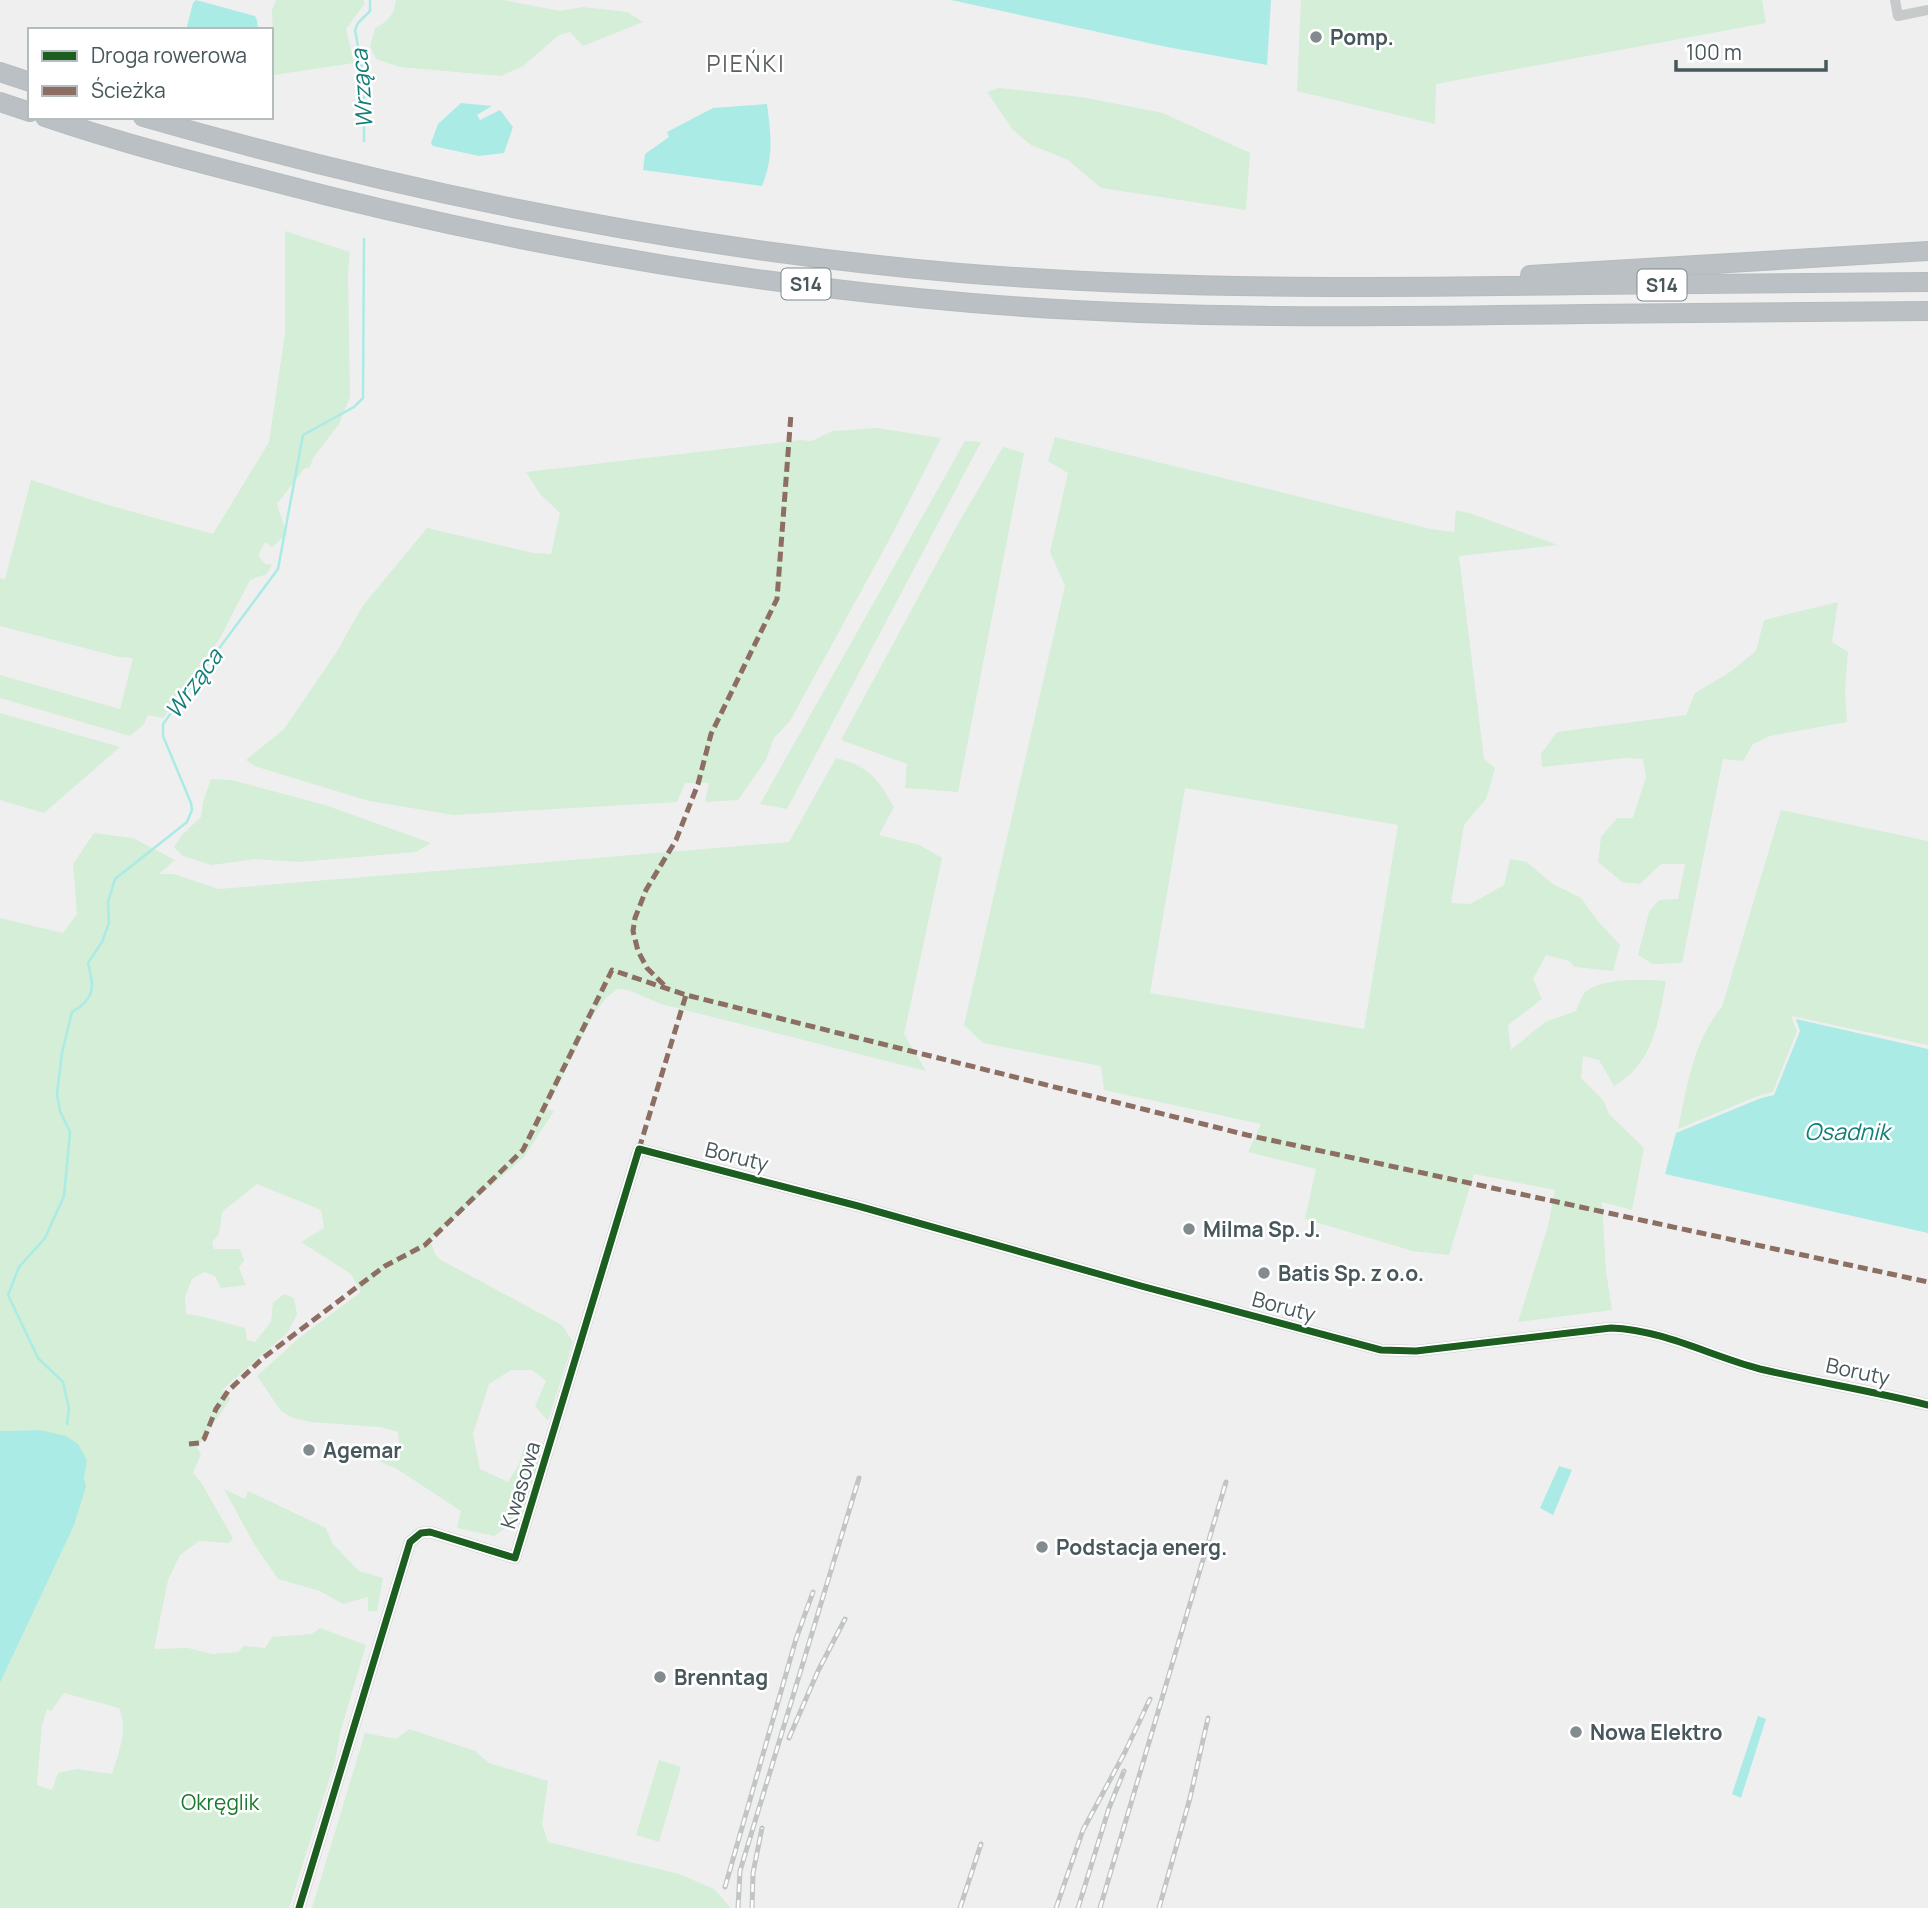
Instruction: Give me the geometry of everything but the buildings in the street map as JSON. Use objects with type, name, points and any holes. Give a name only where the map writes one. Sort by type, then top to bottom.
[{"type":"highway","points":[[0,72],[28,81]]},
{"type":"highway","points":[[0,102],[28,111]]},
{"type":"highway","name":"S14","points":[[52,119],[188,160],[313,193],[489,233],[716,272],[920,298],[1054,308],[1248,317],[1928,311]]},
{"type":"highway","name":"S14","points":[[151,119],[338,170],[468,199],[721,244],[871,264],[1061,280],[1298,289],[1928,282]]},
{"type":"highway","points":[[1395,288],[1483,278],[1928,251]]},
{"type":"highway","points":[[1765,261],[1928,260]]},
{"type":"highway","points":[[1871,311],[1928,316]]},
{"type":"street","points":[[1895,0],[1898,16],[1928,10]]},
{"type":"street","name":"Boruty","points":[[639,1149],[858,1206],[1381,1350],[1416,1351],[1611,1328],[1633,1329],[1760,1368],[1928,1405]]},
{"type":"street","name":"Kwasowa","points":[[299,1908],[408,1546],[416,1535],[430,1532],[516,1558],[639,1149]]},
{"type":"green space","points":[[276,0],[363,0],[365,3],[346,29],[354,63],[274,75],[272,10]]},
{"type":"green space","points":[[396,0],[503,0],[560,11],[583,7],[627,12],[643,22],[583,46],[570,32],[559,35],[523,66],[501,76],[400,67],[376,59],[370,46],[375,28],[390,17]]},
{"type":"green space","points":[[1301,0],[1762,0],[1766,23],[1436,84],[1435,124],[1297,91]]},
{"type":"green space","points":[[999,88],[1081,97],[1163,113],[1250,153],[1246,210],[1101,188],[1068,160],[1031,145],[1013,130],[987,92]]},
{"type":"green space","points":[[285,231],[350,252],[350,397],[339,424],[313,458],[310,467],[304,469],[277,504],[287,534],[272,547],[265,542],[258,556],[265,564],[272,565],[267,574],[250,580],[220,638],[163,718],[148,715],[144,724],[130,736],[0,698],[0,675],[120,709],[133,658],[119,657],[0,626],[0,578],[5,579],[31,480],[213,534],[269,442],[285,333]]},
{"type":"green space","points":[[877,428],[941,438],[894,531],[790,721],[774,738],[766,760],[738,800],[705,802],[709,783],[685,783],[677,802],[453,815],[369,801],[254,766],[246,760],[284,729],[336,653],[362,607],[427,528],[533,553],[551,554],[560,513],[540,494],[526,472],[800,440],[812,441],[832,431]]},
{"type":"green space","points":[[1055,437],[1431,529],[1454,532],[1456,510],[1558,545],[1459,556],[1484,759],[1495,768],[1486,799],[1464,825],[1451,903],[1470,904],[1504,885],[1510,859],[1527,862],[1551,883],[1581,898],[1620,945],[1613,971],[1575,967],[1569,961],[1546,955],[1533,979],[1542,999],[1508,1025],[1511,1050],[1545,1022],[1576,1011],[1583,995],[1589,989],[1610,982],[1666,981],[1652,1040],[1638,1066],[1627,1077],[1614,1086],[1599,1060],[1583,1056],[1581,1078],[1603,1100],[1609,1114],[1644,1148],[1632,1210],[1602,1202],[1606,1271],[1612,1310],[1518,1322],[1548,1226],[1555,1190],[1474,1174],[1449,1255],[1413,1251],[1305,1219],[1316,1169],[1248,1152],[1261,1124],[1104,1090],[1101,1066],[983,1043],[964,1025],[1065,586],[1050,552],[1068,473],[1048,461]],"holes":[[[1185,788],[1398,825],[1364,1029],[1150,993]]]},
{"type":"green space","points":[[965,441],[981,442],[787,809],[760,804]]},
{"type":"green space","points":[[1003,447],[1024,453],[958,792],[905,788],[907,764],[841,740],[959,522]]},
{"type":"green space","points":[[1838,602],[1832,642],[1848,652],[1845,691],[1847,722],[1770,736],[1753,744],[1743,761],[1723,759],[1682,963],[1653,964],[1638,955],[1649,912],[1659,900],[1678,899],[1685,864],[1661,864],[1640,884],[1622,882],[1598,862],[1601,837],[1617,818],[1633,818],[1646,777],[1643,759],[1627,758],[1542,767],[1541,754],[1557,732],[1686,715],[1695,693],[1730,672],[1756,651],[1764,620]]},
{"type":"green space","points":[[0,713],[120,747],[44,813],[0,800]]},
{"type":"green space","name":"Okręglik","points":[[836,758],[857,765],[871,775],[894,807],[879,835],[919,845],[942,858],[904,1034],[926,1071],[661,1004],[628,990],[617,989],[607,997],[594,1014],[546,1109],[554,1111],[524,1157],[430,1240],[435,1254],[441,1260],[562,1325],[573,1342],[548,1421],[535,1406],[546,1381],[532,1370],[511,1370],[489,1384],[473,1434],[480,1469],[508,1482],[519,1464],[525,1444],[544,1443],[521,1518],[494,1536],[457,1528],[461,1511],[397,1469],[339,1444],[400,1449],[398,1432],[380,1427],[310,1422],[293,1418],[281,1411],[257,1376],[299,1338],[361,1292],[351,1274],[301,1242],[324,1228],[321,1210],[257,1184],[222,1212],[219,1234],[212,1242],[214,1249],[240,1249],[244,1260],[239,1268],[246,1285],[221,1288],[215,1276],[204,1272],[192,1279],[185,1297],[186,1314],[245,1328],[247,1340],[255,1342],[271,1322],[273,1303],[284,1294],[294,1298],[297,1314],[288,1332],[222,1390],[231,1398],[197,1448],[201,1454],[193,1473],[233,1538],[229,1543],[199,1541],[180,1555],[168,1580],[154,1649],[188,1648],[213,1654],[238,1652],[244,1646],[265,1648],[272,1637],[312,1634],[320,1628],[366,1645],[340,1733],[335,1761],[289,1908],[0,1908],[0,1683],[31,1616],[84,1479],[87,1460],[39,1430],[0,1431],[0,918],[63,933],[77,914],[73,864],[94,833],[133,838],[175,860],[159,874],[173,874],[219,889],[789,842]],"holes":[[[64,1693],[119,1708],[123,1733],[112,1774],[77,1769],[58,1773],[52,1790],[37,1785],[42,1725],[47,1709],[51,1711]]]},
{"type":"green space","points":[[211,779],[232,780],[325,805],[431,843],[416,852],[299,862],[255,859],[212,865],[183,856],[174,847],[181,836],[201,817]]},
{"type":"green space","points":[[1781,810],[1928,841],[1928,1045],[1791,1016],[1797,1031],[1773,1092],[1678,1129],[1692,1065],[1704,1034],[1722,1007]]},
{"type":"green space","points":[[224,1489],[245,1499],[248,1491],[326,1528],[332,1543],[359,1571],[383,1578],[377,1611],[368,1611],[368,1597],[343,1604],[320,1591],[278,1579],[254,1544]]},
{"type":"green space","points":[[409,1729],[475,1751],[489,1763],[548,1781],[542,1824],[548,1842],[679,1874],[714,1889],[731,1908],[312,1908],[365,1733],[396,1739]]},
{"type":"green space","points":[[659,1760],[681,1767],[659,1842],[636,1835]]},
{"type":"water","points":[[196,0],[255,16],[258,28],[187,28]]},
{"type":"water","points":[[951,0],[1271,0],[1267,65],[1167,47]]},
{"type":"water","points":[[461,103],[492,106],[477,115],[480,120],[500,110],[513,127],[504,153],[479,156],[433,146],[431,143],[438,124]]},
{"type":"water","points":[[767,104],[771,145],[762,186],[643,170],[645,154],[669,137],[667,132],[713,108]]},
{"type":"water","name":"Osadnik","points":[[1796,1019],[1928,1049],[1928,1233],[1665,1174],[1676,1133],[1774,1095],[1800,1031]]},
{"type":"water","points":[[39,1430],[66,1436],[78,1444],[87,1460],[84,1479],[86,1486],[74,1525],[0,1683],[0,1431]]},
{"type":"water","points":[[1559,1466],[1572,1470],[1553,1515],[1540,1508]]},
{"type":"water","points":[[1758,1716],[1766,1719],[1741,1798],[1732,1794]]},
{"type":"waterway","name":"Wrząca","points":[[364,141],[364,79],[355,30],[370,11],[370,0]]},
{"type":"waterway","name":"Wrząca","points":[[67,1424],[69,1409],[63,1382],[38,1358],[8,1295],[19,1267],[45,1238],[64,1196],[70,1132],[60,1111],[57,1094],[62,1053],[72,1012],[85,1002],[91,991],[88,963],[102,942],[109,923],[108,902],[115,879],[187,822],[192,810],[163,736],[163,724],[278,569],[303,435],[354,407],[363,398],[364,239]]},
{"type":"railway","points":[[738,1908],[740,1871],[859,1478]]},
{"type":"railway","points":[[1100,1908],[1226,1482]]},
{"type":"railway","points":[[725,1887],[796,1639],[813,1592]]},
{"type":"railway","points":[[789,1738],[818,1671],[845,1619]]},
{"type":"railway","points":[[1056,1908],[1083,1830],[1150,1699]]},
{"type":"railway","points":[[1159,1908],[1190,1798],[1208,1718]]},
{"type":"railway","points":[[1078,1908],[1109,1808],[1124,1771]]},
{"type":"railway","points":[[752,1908],[753,1873],[762,1828]]},
{"type":"railway","points":[[960,1908],[981,1844]]},
{"type":"marked path","points":[[664,985],[647,968],[638,951],[633,931],[635,918],[646,890],[676,840],[698,784],[711,734],[777,599],[791,414]]},
{"type":"marked path","points":[[189,1444],[199,1443],[204,1439],[216,1409],[228,1391],[263,1358],[385,1266],[425,1245],[523,1150],[612,970],[686,995],[1247,1135],[1928,1282]]},
{"type":"marked path","points":[[639,1149],[686,995]]},
{"type":"cycle path","points":[[299,1908],[410,1542],[421,1533],[430,1532],[515,1558],[639,1149],[858,1206],[1381,1350],[1416,1351],[1611,1328],[1631,1330],[1668,1338],[1760,1369],[1928,1405]]},
{"type":"place","name":"Pomp.","points":[[1316,37]]},
{"type":"place","name":"Milma Sp. J.","points":[[1189,1229]]},
{"type":"place","name":"Batis Sp. z o.o.","points":[[1264,1273]]},
{"type":"place","name":"Agemar","points":[[309,1450]]},
{"type":"place","name":"Podstacja energ.","points":[[1042,1547]]},
{"type":"place","name":"Brenntag","points":[[660,1677]]},
{"type":"place","name":"Nowa Elektro","points":[[1576,1732]]},
{"type":"district","name":"PIEŃKI","points":[[746,63]]}]
